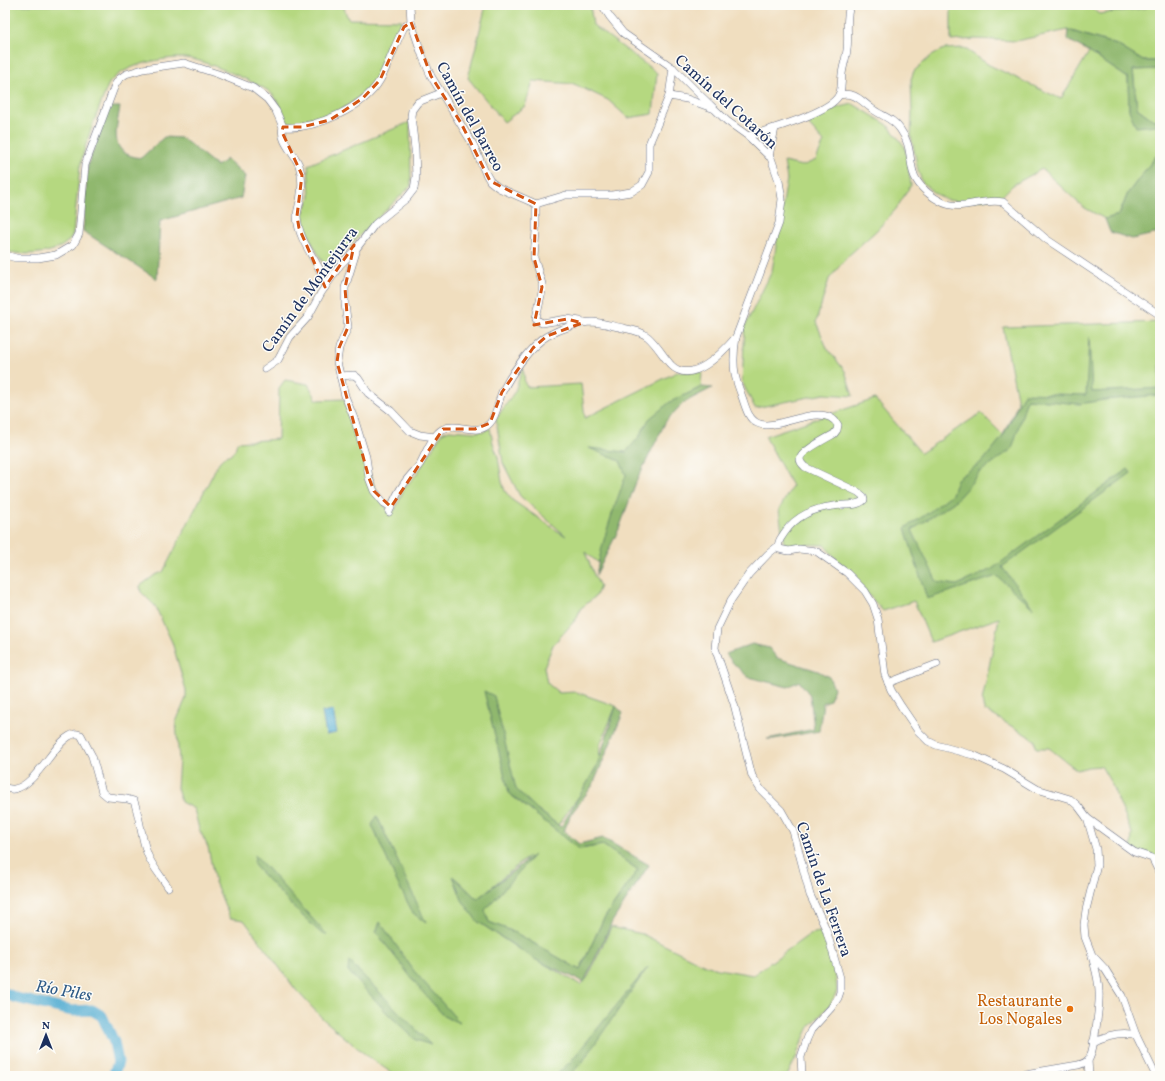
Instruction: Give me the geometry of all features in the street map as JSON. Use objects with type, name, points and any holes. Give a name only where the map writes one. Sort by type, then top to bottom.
[{"type":"street","name":"Camín del Barreo","points":[[410,5],[411,22],[431,76],[474,146],[490,181],[499,188],[536,204]]},
{"type":"street","name":"Camín del Cotarón","points":[[602,5],[610,18],[623,33],[673,68],[727,121],[748,136],[769,156],[779,181],[782,199],[779,223],[736,337],[734,356],[735,374],[747,411],[756,423],[762,425],[812,415],[826,417],[836,421],[838,425],[834,434],[804,452],[800,460],[806,467],[858,492],[863,496],[864,500],[861,503],[818,509],[801,515],[789,526],[778,546]]},
{"type":"street","points":[[748,136],[775,128],[816,112],[835,101],[839,95],[847,52],[848,40],[846,22],[850,5]]},
{"type":"street","points":[[283,127],[302,127],[330,120],[363,98],[376,86],[380,80],[404,27],[411,22]]},
{"type":"street","points":[[5,255],[16,258],[38,258],[56,255],[73,245],[79,234],[85,165],[115,85],[119,79],[126,74],[142,69],[184,63],[218,74],[253,88],[266,99],[276,111],[283,127],[283,139],[297,160],[302,175],[302,188],[297,216],[303,240],[321,273],[325,287]]},
{"type":"street","points":[[582,324],[580,321],[567,319],[542,323],[536,318],[542,292],[542,284],[534,258],[536,204],[566,195],[612,195],[631,192],[642,185],[649,172],[649,144],[669,96],[673,68]]},
{"type":"street","name":"Camín de Montejurra","points":[[265,369],[278,360],[290,337],[308,317],[325,287],[340,265],[356,249],[375,224],[407,198],[414,189],[416,177],[416,156],[411,116],[412,110],[418,102],[441,93]]},
{"type":"street","points":[[839,95],[854,95],[872,109],[896,123],[904,134],[910,151],[913,172],[917,181],[923,188],[940,201],[958,206],[994,201],[1003,202],[1046,239],[1160,315]]},
{"type":"street","points":[[669,96],[687,99],[716,110]]},
{"type":"street","points":[[769,156],[775,128]]},
{"type":"street","points":[[356,249],[345,288],[345,304],[348,327],[337,355],[345,396],[355,421],[366,457],[369,478],[374,491],[390,509],[403,485],[419,465],[435,437],[443,429],[483,428],[490,423],[502,392],[515,372],[533,348],[547,336],[563,329],[592,322],[642,333],[649,338],[672,366],[680,371],[692,371],[705,366],[716,358],[736,337]]},
{"type":"street","points":[[340,376],[354,375],[358,378],[368,394],[391,411],[410,431],[420,435],[435,437]]},
{"type":"street","points":[[778,546],[784,551],[809,549],[816,551],[847,573],[865,591],[873,604],[878,619],[883,663],[888,683],[918,731],[928,741],[936,745],[973,756],[1004,769],[1037,789],[1070,799],[1078,806],[1087,818],[1134,852],[1152,858],[1160,874]]},
{"type":"street","name":"Camín de La Ferrera","points":[[778,546],[749,574],[731,600],[717,629],[715,648],[734,704],[752,776],[761,790],[781,810],[792,831],[810,895],[826,929],[840,978],[840,992],[838,998],[811,1030],[804,1047],[801,1057],[802,1076]]},
{"type":"street","points":[[888,683],[937,664]]},
{"type":"street","points":[[5,788],[13,790],[23,786],[33,777],[66,737],[75,733],[81,735],[92,756],[102,792],[108,797],[134,801],[138,811],[147,853],[152,864],[168,887]]},
{"type":"street","points":[[1087,818],[1096,849],[1097,865],[1086,910],[1084,925],[1085,937],[1092,955],[1100,994],[1094,1042],[1088,1060],[1089,1076]]},
{"type":"street","points":[[1092,955],[1105,969],[1122,996],[1136,1035],[1156,1076]]},
{"type":"street","points":[[1094,1042],[1111,1035],[1136,1035]]},
{"type":"street","points":[[1013,1076],[1078,1065],[1088,1060]]},
{"type":"highlighted area","points":[[411,22],[431,76],[461,123],[490,181],[536,204],[534,258],[542,287],[534,325],[567,319],[582,323],[547,336],[533,348],[502,392],[490,423],[475,429],[443,429],[391,507],[374,491],[369,478],[337,362],[339,348],[348,327],[345,288],[354,245],[325,287],[299,228],[297,216],[302,175],[282,132],[283,127],[302,127],[330,120],[363,98],[380,80],[404,27]]},
{"type":"green space","points":[[5,5],[343,5],[348,19],[402,20],[375,82],[366,91],[349,105],[321,120],[297,125],[288,124],[276,99],[270,92],[242,78],[203,62],[186,58],[156,60],[135,66],[125,71],[117,76],[108,85],[87,141],[80,167],[73,234],[68,241],[54,250],[20,254],[5,251]]},
{"type":"green space","points":[[486,5],[590,5],[593,25],[657,73],[653,114],[628,118],[608,100],[574,84],[533,81],[525,106],[504,122],[468,78]]},
{"type":"green space","points":[[951,5],[1087,5],[1099,14],[1146,8],[1147,5],[1160,5],[1160,61],[1143,61],[1117,45],[1068,30],[1016,41],[976,39],[951,41]]},
{"type":"green space","points":[[1068,30],[1117,45],[1143,61],[1160,61],[1160,69],[1133,70],[1137,108],[1152,119],[1160,122],[1160,126],[1136,127],[1129,110],[1128,78],[1067,39]]},
{"type":"green space","points":[[964,48],[989,65],[1061,99],[1089,52],[1128,78],[1129,109],[1160,126],[1160,154],[1156,156],[1128,193],[1119,215],[1105,219],[1083,207],[1042,169],[1013,185],[1001,197],[963,202],[947,200],[934,193],[922,182],[911,136],[911,79],[914,71],[930,57],[944,49]]},
{"type":"green space","points":[[1160,69],[1160,121],[1152,119],[1137,108],[1133,70]]},
{"type":"green space","points":[[853,104],[888,125],[905,147],[911,185],[896,209],[876,231],[848,256],[829,279],[816,322],[827,348],[845,371],[853,396],[824,394],[755,408],[742,382],[745,326],[772,271],[787,179],[784,162],[802,166],[816,160],[824,142],[807,123],[836,108]]},
{"type":"green space","points":[[109,107],[120,107],[116,133],[117,140],[123,152],[130,156],[141,158],[164,137],[182,138],[217,166],[227,159],[245,176],[241,198],[160,221],[157,279],[83,231],[88,165]]},
{"type":"green space","points":[[410,122],[411,186],[326,268],[309,237],[303,214],[310,197],[308,165]]},
{"type":"green space","points":[[1160,154],[1160,234],[1132,239],[1110,232],[1105,219],[1119,215],[1128,193],[1156,156]]},
{"type":"green space","points":[[1160,322],[1160,873],[1153,854],[1131,850],[1132,833],[1111,783],[1101,766],[1077,770],[1049,748],[1036,748],[1035,740],[984,710],[982,701],[999,618],[931,642],[914,601],[883,611],[824,545],[784,544],[779,510],[792,486],[765,436],[875,399],[921,453],[981,413],[1003,435],[1018,403],[1003,327]]},
{"type":"green space","points":[[1089,337],[1092,392],[1160,388],[1160,395],[1104,400],[1079,404],[1027,399],[1012,449],[980,472],[954,502],[912,530],[937,582],[957,585],[992,569],[1128,469],[1131,473],[1002,567],[1033,608],[997,576],[927,599],[905,528],[928,513],[952,494],[957,479],[983,461],[1003,436],[1024,393],[1086,395]]},
{"type":"green space","points":[[523,367],[525,384],[528,387],[581,384],[585,418],[677,372],[702,372],[701,387],[680,398],[636,467],[601,565],[585,552],[600,586],[596,596],[580,609],[577,618],[553,645],[544,667],[547,683],[559,693],[576,692],[616,706],[600,745],[599,762],[582,792],[558,825],[520,796],[512,796],[581,849],[603,845],[638,870],[603,920],[580,970],[514,932],[489,922],[483,909],[529,856],[477,899],[454,877],[477,921],[520,950],[581,985],[588,977],[611,927],[642,934],[705,965],[718,969],[753,975],[810,934],[824,931],[836,978],[837,991],[830,1005],[809,1027],[787,1076],[396,1076],[366,1055],[323,1019],[296,990],[244,920],[230,918],[215,882],[208,847],[199,829],[194,809],[181,802],[177,788],[179,760],[176,722],[186,698],[186,690],[172,642],[155,606],[141,592],[140,586],[155,575],[163,572],[220,461],[233,452],[237,442],[278,439],[279,388],[285,380],[308,384],[317,400],[344,399],[374,485],[389,512],[395,510],[405,487],[416,475],[442,433],[449,430],[476,432],[485,431],[490,428],[505,491],[512,500],[566,536],[520,496],[503,463],[496,419],[515,391]]},
{"type":"green space","points":[[702,387],[712,388],[683,403],[666,421],[636,482],[619,529],[596,575],[605,537],[626,475],[620,461],[589,448],[626,452],[639,437],[649,419],[670,402]]},
{"type":"green space","points":[[752,644],[769,648],[777,658],[818,671],[829,677],[834,688],[830,700],[823,703],[819,731],[767,739],[814,729],[810,695],[799,681],[788,687],[748,677],[726,654]]},
{"type":"green space","points":[[484,691],[494,696],[516,789],[538,810],[561,827],[597,766],[616,706],[623,713],[593,785],[571,814],[564,831],[579,844],[603,838],[649,865],[612,922],[584,982],[536,960],[477,921],[462,900],[453,876],[477,899],[534,855],[485,910],[489,922],[514,932],[580,970],[603,920],[638,870],[603,845],[579,849],[509,793]]},
{"type":"green space","points":[[377,816],[426,923],[413,913],[396,880],[372,825]]},
{"type":"green space","points":[[255,855],[327,935],[322,934],[295,909],[254,865]]},
{"type":"green space","points":[[380,922],[414,971],[460,1023],[445,1017],[420,989],[376,932]]},
{"type":"green space","points":[[349,961],[431,1045],[416,1040],[389,1015],[348,971]]},
{"type":"green space","points":[[648,967],[583,1061],[569,1076],[555,1076],[570,1062]]},
{"type":"water","points":[[333,710],[337,733],[326,735],[322,712]]},
{"type":"waterway","name":"Río Piles","points":[[5,993],[16,998],[72,1011],[92,1010],[102,1016],[114,1042],[118,1062],[113,1076]]},
{"type":"place","name":"Restaurante Los Nogales","points":[[1070,1009]]}]
